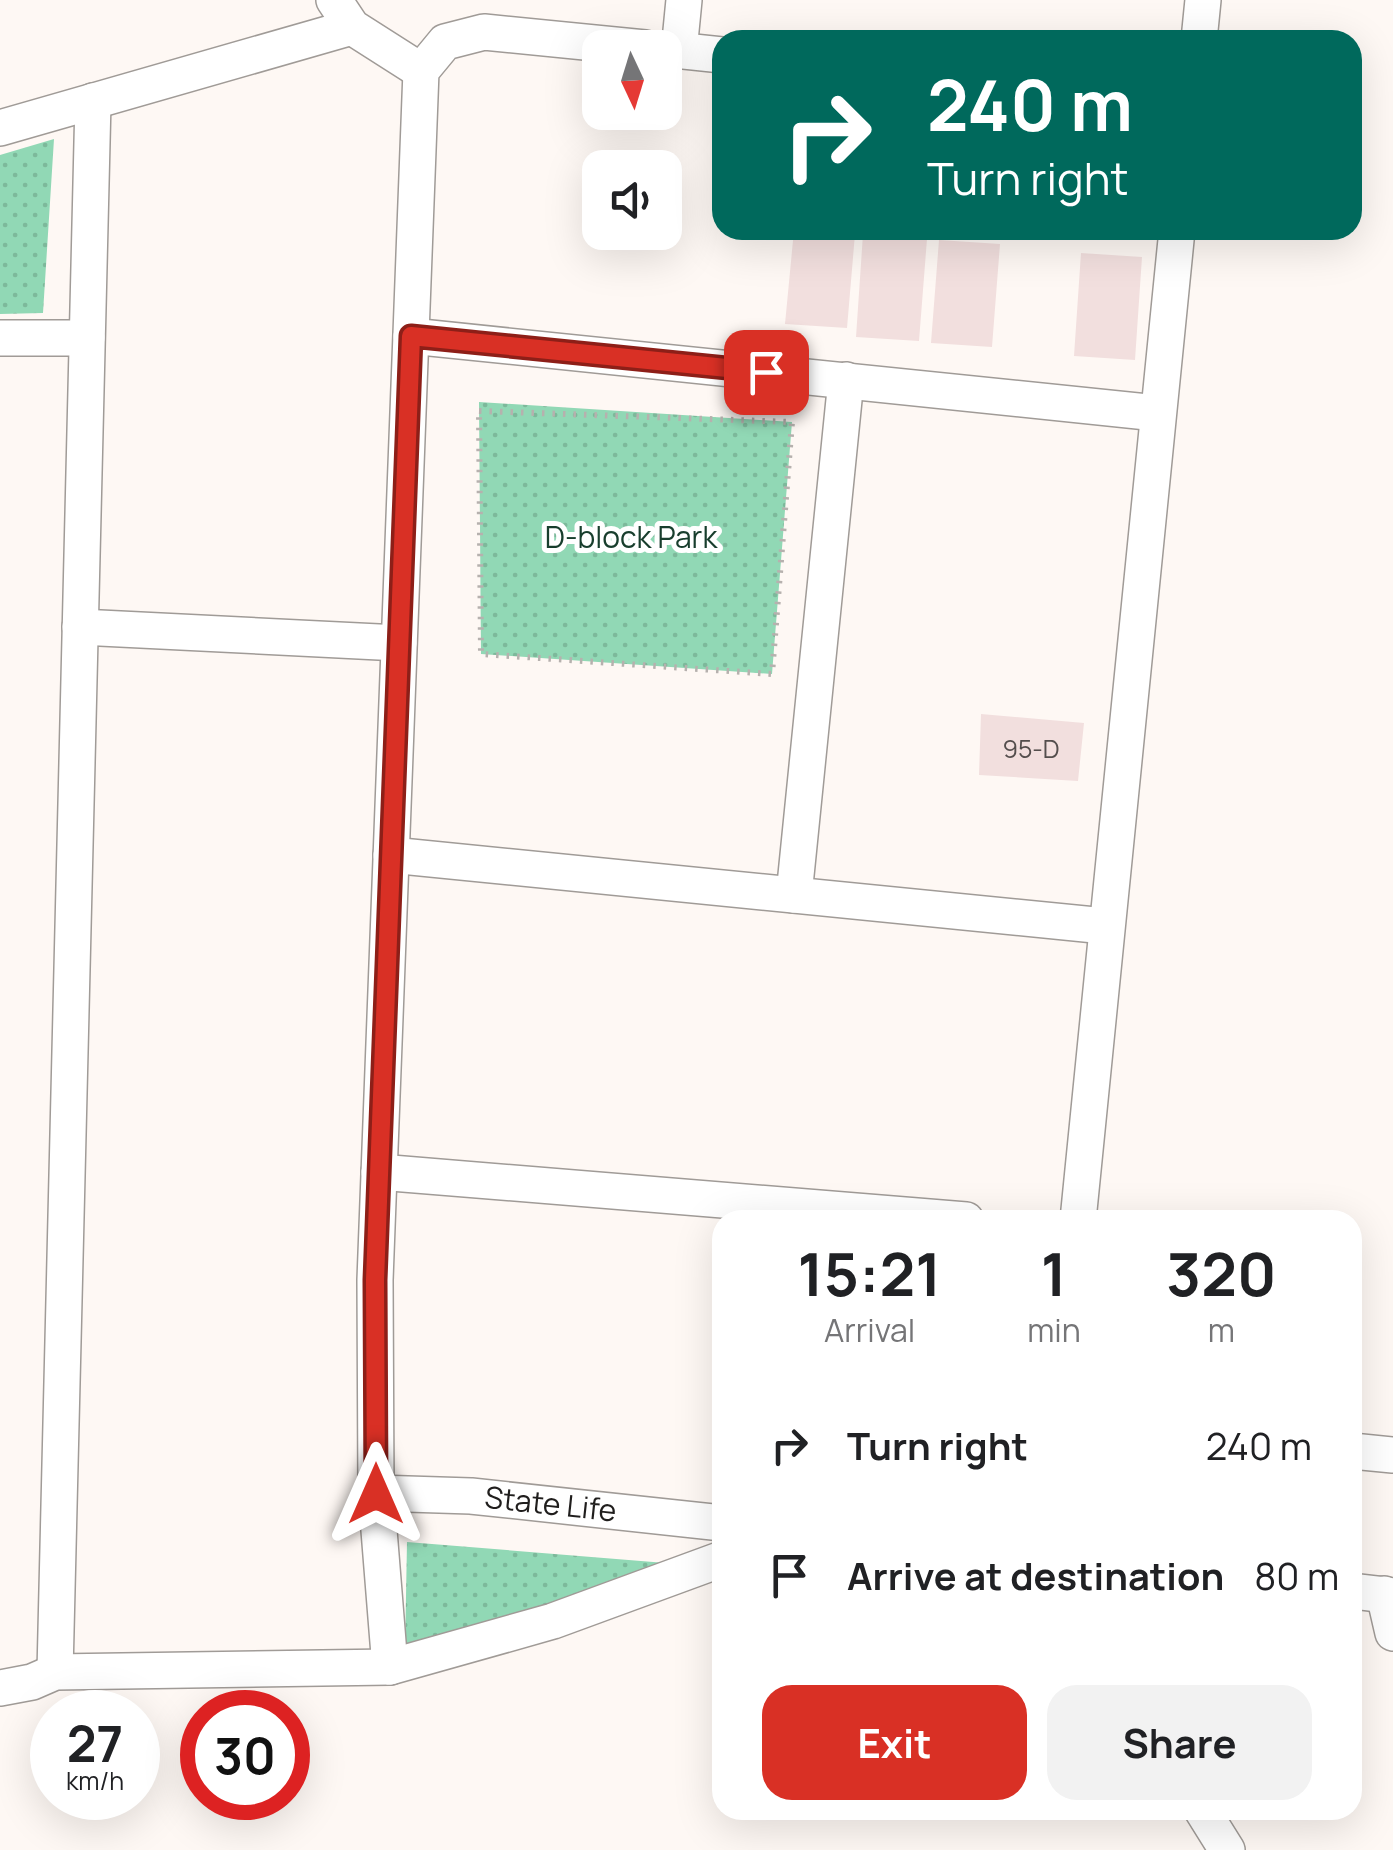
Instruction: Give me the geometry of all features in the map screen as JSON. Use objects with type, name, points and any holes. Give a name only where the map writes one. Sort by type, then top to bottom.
[{"type":"street","points":[[671,30],[684,0]]},
{"type":"street","points":[[1200,30],[1203,0]]},
{"type":"street","points":[[0,128],[93,101],[343,14],[421,71]]},
{"type":"street","points":[[390,1668],[376,1494],[379,1172],[421,71],[444,42],[484,32],[582,41]]},
{"type":"street","points":[[682,51],[712,54]]},
{"type":"street","points":[[55,1672],[93,101]]},
{"type":"street","points":[[1079,1210],[1177,240]]},
{"type":"street","points":[[411,336],[1157,413]]},
{"type":"street","points":[[0,338],[87,338]]},
{"type":"street","points":[[794,895],[846,380]]},
{"type":"street","points":[[80,628],[399,643]]},
{"type":"street","points":[[391,855],[1105,926]]},
{"type":"street","points":[[379,1172],[844,1210]]},
{"type":"street","points":[[1362,1452],[1393,1455]]},
{"type":"street","name":"State Life","points":[[376,1494],[471,1496],[712,1523]]},
{"type":"street","points":[[0,1688],[32,1682],[55,1672],[390,1668],[553,1621],[712,1562]]},
{"type":"street","points":[[1376,1594],[1393,1633]]},
{"type":"street","points":[[1208,1820],[1227,1850]]},
{"type":"path","points":[[479,411],[792,422],[772,674],[481,654],[479,411]]},
{"type":"green space","points":[[54,139],[43,313],[0,314],[0,155]]},
{"type":"green space","name":"D-block Park","points":[[479,402],[792,422],[772,674],[481,654]]},
{"type":"green space","points":[[407,1542],[678,1564],[405,1650]]},
{"type":"building","points":[[793,240],[854,240],[847,328],[785,324]]},
{"type":"building","points":[[863,240],[927,240],[919,341],[856,337]]},
{"type":"building","points":[[939,240],[1000,244],[992,347],[931,343]]},
{"type":"building","points":[[1081,253],[1142,257],[1135,360],[1074,356]]},
{"type":"building","points":[[981,714],[1084,723],[1078,781],[979,775]]},
{"type":"route","points":[[376,1494],[375,1280],[411,336],[766,372]]}]
